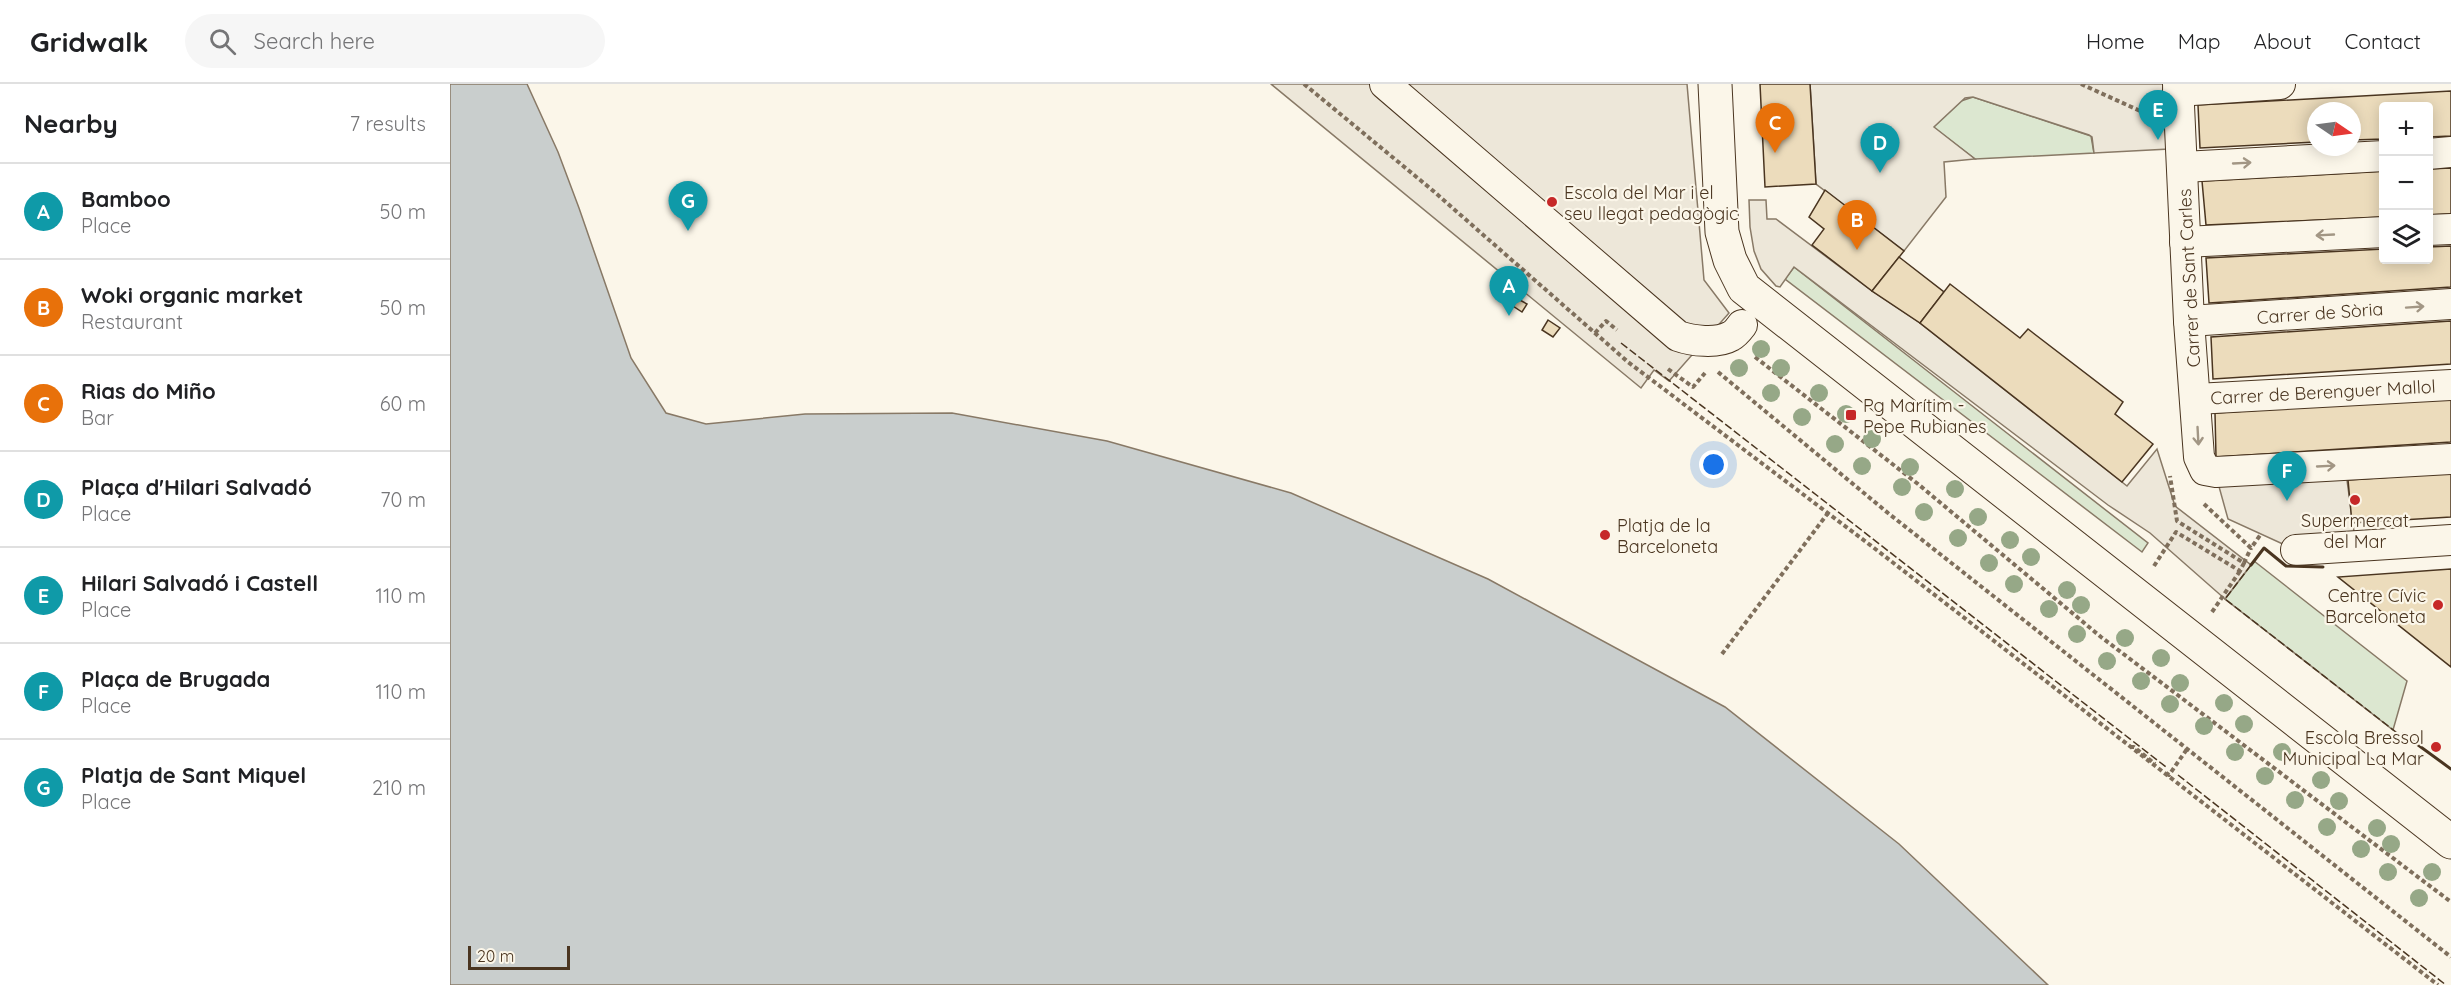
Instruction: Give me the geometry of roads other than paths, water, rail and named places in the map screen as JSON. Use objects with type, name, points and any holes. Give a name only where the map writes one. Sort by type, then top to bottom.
[{"type":"street","points":[[1385,84],[1678,336],[1690,340],[1719,339],[1736,331]]},
{"type":"street","points":[[1715,84],[1722,232],[1730,260],[1744,288],[2451,842]]},
{"type":"street","points":[[2178,87],[2280,84]]},
{"type":"street","name":"Carrer de Sant Carles","points":[[2178,87],[2184,167],[2189,321],[2199,457],[2205,470],[2216,472],[2451,459]]},
{"type":"street","points":[[2433,154],[2451,152]]},
{"type":"street","points":[[2184,167],[2379,156]]},
{"type":"street","points":[[2433,230],[2451,229]]},
{"type":"street","points":[[2185,242],[2379,232]]},
{"type":"street","name":"Carrer de Sòria","points":[[2189,321],[2451,304]]},
{"type":"street","name":"Carrer de Berenguer Mallol","points":[[2196,399],[2451,385]]},
{"type":"street","points":[[2296,550],[2451,540]]},
{"type":"place","name":"Hilari Salvadó i Castell","points":[[2158,140]]},
{"type":"place","name":"Rias do Miño","points":[[1775,153]]},
{"type":"place","name":"Plaça d'Hilari Salvadó","points":[[1880,173]]},
{"type":"place","name":"Escola del Mar i el seu llegat pedagògic","points":[[1552,202]]},
{"type":"place","name":"Platja de Sant Miquel","points":[[688,231]]},
{"type":"place","name":"Woki organic market","points":[[1857,250]]},
{"type":"place","name":"Bamboo","points":[[1509,316]]},
{"type":"place","name":"Pg Marítim - Pepe Rubianes","points":[[1851,415]]},
{"type":"place","name":"Supermercat del Mar","points":[[2355,500]]},
{"type":"place","name":"Plaça de Brugada","points":[[2287,501]]},
{"type":"place","name":"Platja de la Barceloneta","points":[[1605,535]]},
{"type":"place","name":"Centre Cívic Barceloneta","points":[[2438,605]]},
{"type":"place","name":"Escola Bressol Municipal La Mar","points":[[2436,747]]}]
